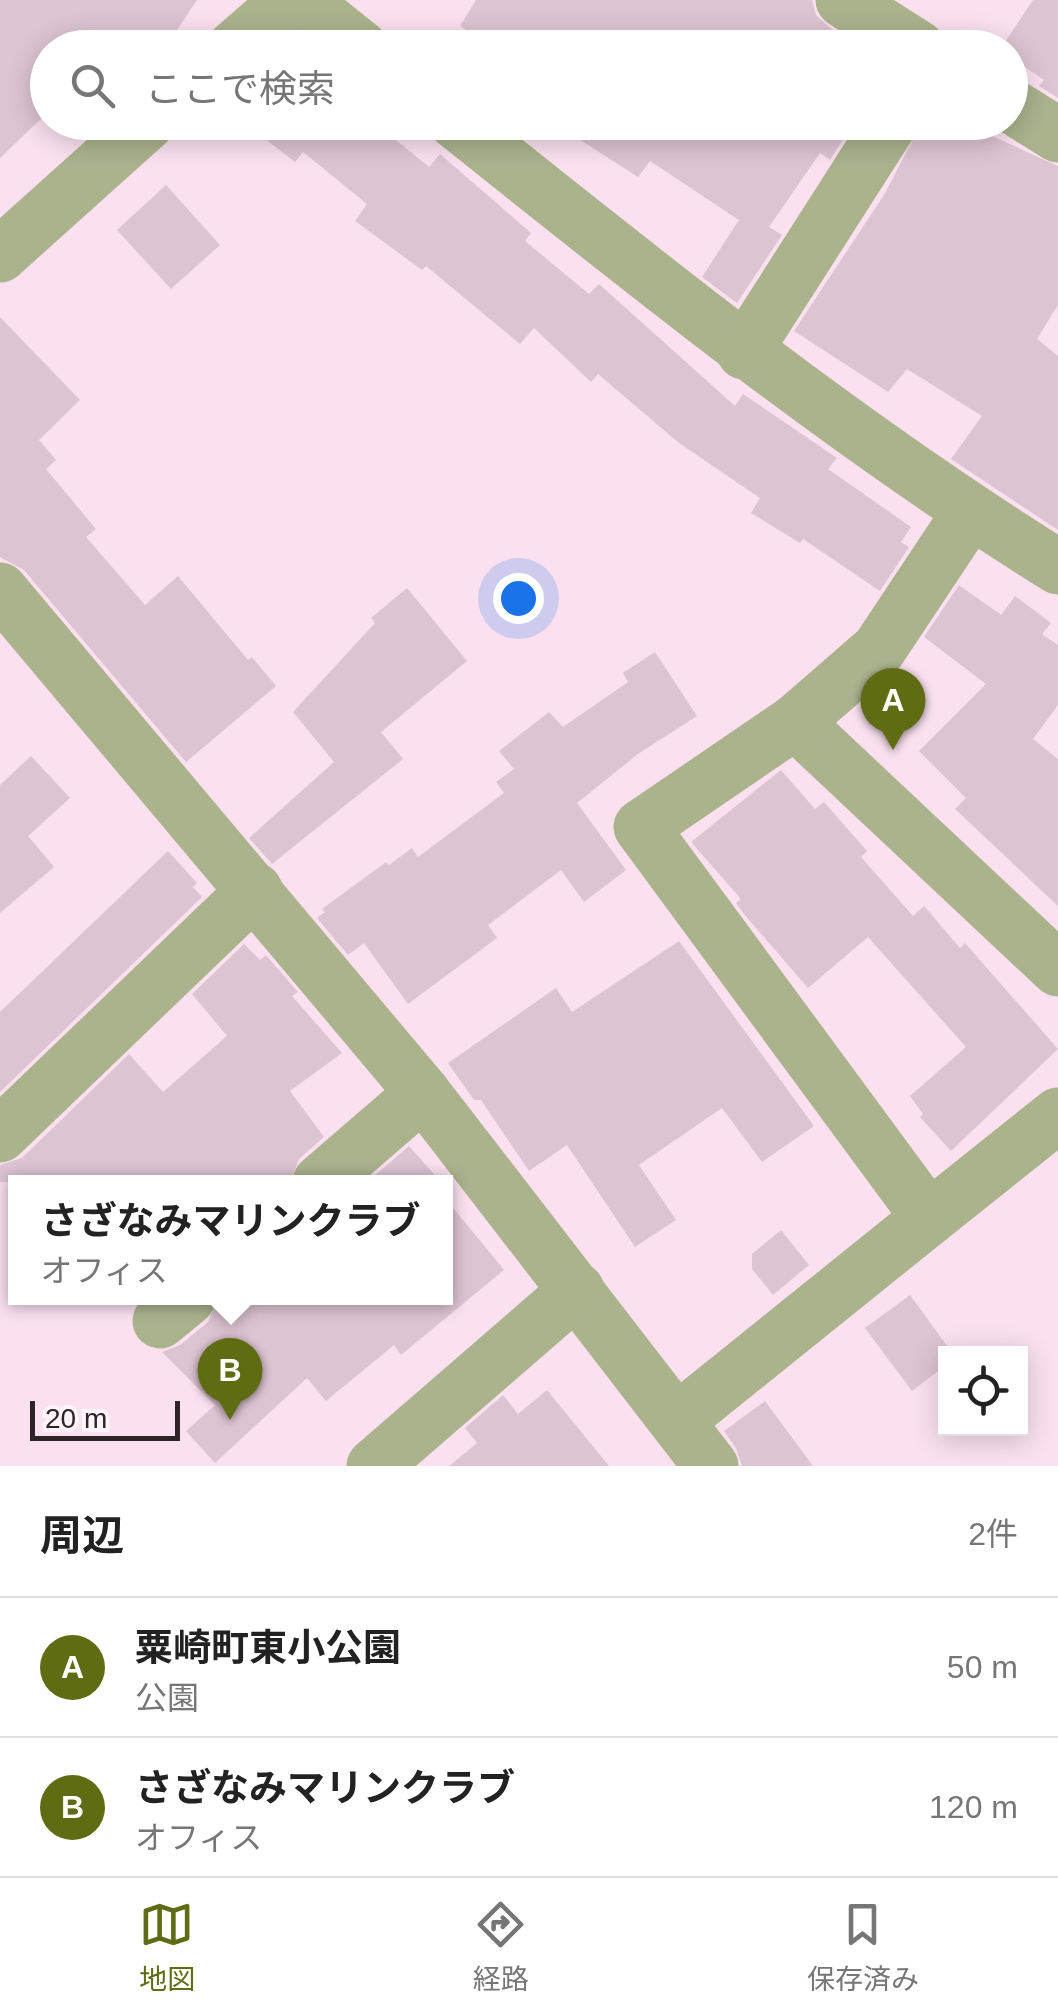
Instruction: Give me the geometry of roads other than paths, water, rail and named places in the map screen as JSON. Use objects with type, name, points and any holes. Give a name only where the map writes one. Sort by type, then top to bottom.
[{"type":"street","points":[[255,30],[289,0]]},
{"type":"street","points":[[301,0],[338,30]]},
{"type":"street","points":[[843,0],[890,30]]},
{"type":"street","points":[[1028,117],[1058,135]]},
{"type":"street","points":[[0,254],[128,140]]},
{"type":"street","points":[[479,140],[744,352],[970,512],[1058,567]]},
{"type":"street","points":[[744,352],[880,140]]},
{"type":"street","points":[[930,1218],[640,828],[794,722],[879,649],[970,512]]},
{"type":"street","points":[[0,590],[423,1094],[710,1466]]},
{"type":"street","points":[[794,722],[1058,969]]},
{"type":"street","points":[[0,1135],[255,890]]},
{"type":"street","points":[[328,1175],[423,1094]]},
{"type":"street","points":[[678,1420],[1058,1114]]},
{"type":"street","points":[[374,1466],[576,1290]]},
{"type":"place","name":"粟崎町東小公園","points":[[893,750]]},
{"type":"place","name":"さざなみマリンクラブ","points":[[230,1420]]}]
